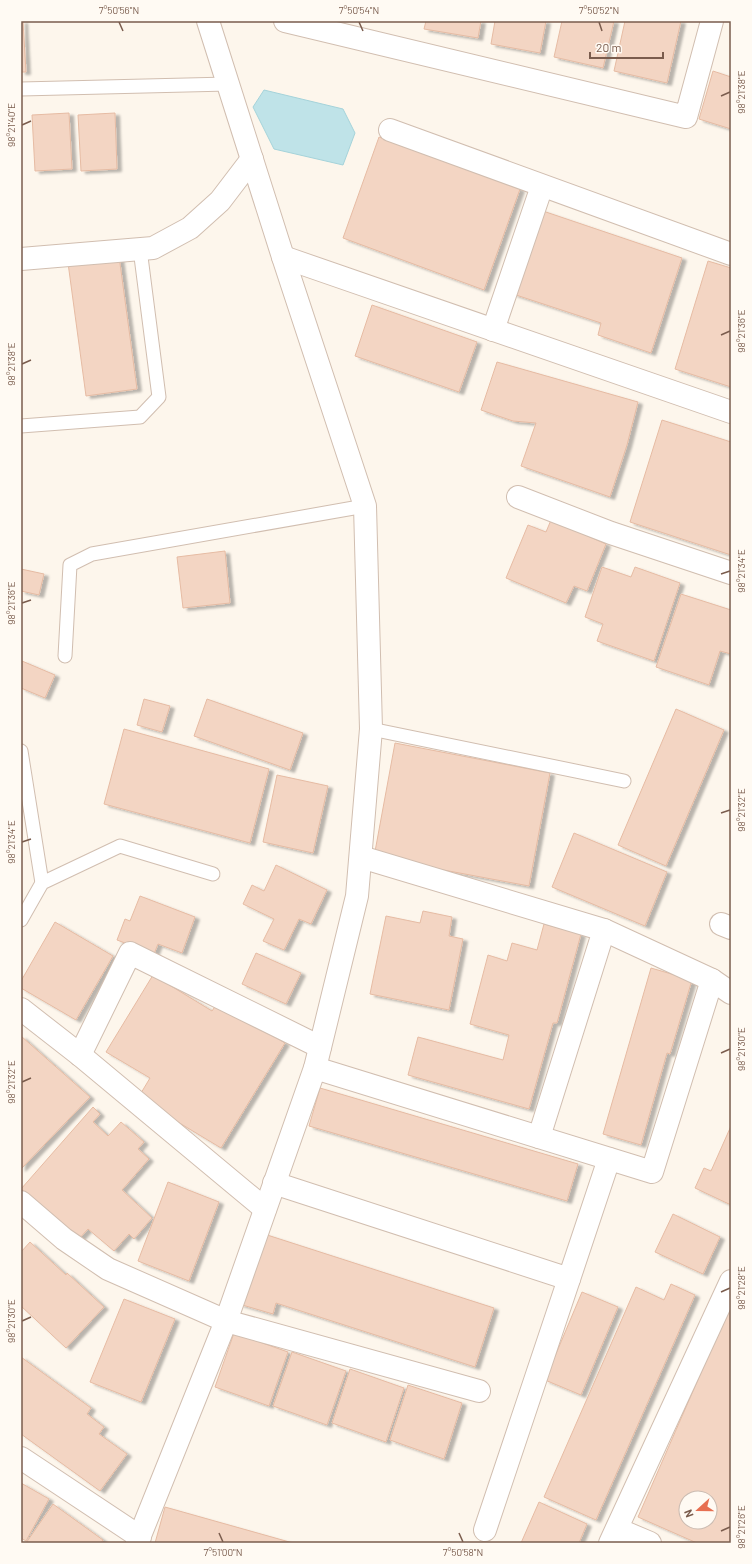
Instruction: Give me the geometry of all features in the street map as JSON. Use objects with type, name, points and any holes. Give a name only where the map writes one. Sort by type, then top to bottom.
[{"type":"street","points":[[21,1458],[138,1540],[226,1321],[315,1068],[357,896],[371,729],[365,506],[283,258],[208,21]]},
{"type":"street","points":[[285,21],[686,117],[712,21]]},
{"type":"street","points":[[390,130],[731,254]]},
{"type":"street","points":[[21,259],[153,248],[190,228],[220,201],[252,159]]},
{"type":"street","points":[[493,330],[542,186]]},
{"type":"street","points":[[283,258],[731,412]]},
{"type":"street","points":[[518,497],[611,534],[731,573]]},
{"type":"street","points":[[361,857],[604,930],[712,980],[731,993]]},
{"type":"street","points":[[539,1137],[604,930]]},
{"type":"street","points":[[80,1055],[130,953],[320,1047]]},
{"type":"street","points":[[315,1068],[652,1172],[712,980]]},
{"type":"street","points":[[21,1009],[80,1055],[265,1209]]},
{"type":"street","points":[[485,1530],[609,1159]]},
{"type":"street","points":[[274,1184],[569,1279]]},
{"type":"street","points":[[21,1202],[64,1239],[108,1269],[226,1321],[479,1391]]},
{"type":"street","points":[[650,1543],[614,1536],[731,1281]]},
{"type":"lane","points":[[21,89],[228,84]]},
{"type":"lane","points":[[21,426],[140,417],[159,397],[140,249]]},
{"type":"lane","points":[[65,656],[70,565],[92,554],[365,506]]},
{"type":"lane","points":[[371,729],[624,781]]},
{"type":"lane","points":[[21,751],[42,883]]},
{"type":"lane","points":[[21,920],[42,883],[120,846],[213,874]]},
{"type":"water","points":[[264,90],[343,109],[355,133],[343,165],[274,149],[253,107]]},
{"type":"building","points":[[21,21],[23,21],[26,72],[21,72]]},
{"type":"building","points":[[426,21],[481,21],[478,38],[424,29]]},
{"type":"building","points":[[495,21],[546,21],[540,53],[491,44]]},
{"type":"building","points":[[562,21],[614,21],[603,68],[554,57]]},
{"type":"building","points":[[625,21],[681,21],[667,83],[614,71]]},
{"type":"building","points":[[713,71],[731,77],[731,129],[699,119]]},
{"type":"building","points":[[69,113],[72,169],[35,171],[32,115]]},
{"type":"building","points":[[115,113],[117,169],[81,171],[78,115]]},
{"type":"building","points":[[379,137],[520,189],[484,290],[343,238]]},
{"type":"building","points":[[540,210],[682,258],[651,353],[598,335],[601,323],[513,294]]},
{"type":"building","points":[[119,256],[137,389],[86,396],[68,263]]},
{"type":"building","points":[[708,261],[731,268],[731,387],[675,369]]},
{"type":"building","points":[[372,305],[477,342],[459,392],[355,356]]},
{"type":"building","points":[[497,362],[638,402],[627,445],[610,497],[521,466],[536,423],[513,421],[481,410]]},
{"type":"building","points":[[662,420],[731,442],[731,555],[630,522]]},
{"type":"building","points":[[551,520],[606,544],[587,591],[574,586],[566,603],[506,578],[528,525],[546,532]]},
{"type":"building","points":[[225,551],[230,603],[183,608],[177,557]]},
{"type":"building","points":[[602,567],[631,577],[635,567],[680,583],[654,661],[597,641],[603,624],[585,617]]},
{"type":"building","points":[[21,569],[44,574],[39,595],[21,591]]},
{"type":"building","points":[[681,594],[731,610],[731,654],[720,651],[709,685],[656,667]]},
{"type":"building","points":[[22,661],[55,675],[45,698],[21,688]]},
{"type":"building","points":[[144,699],[170,706],[162,732],[137,725]]},
{"type":"building","points":[[207,699],[303,733],[290,770],[194,736]]},
{"type":"building","points":[[676,709],[724,730],[666,866],[618,845]]},
{"type":"building","points":[[124,729],[269,769],[250,843],[104,804]]},
{"type":"building","points":[[395,743],[550,773],[529,886],[374,857]]},
{"type":"building","points":[[277,775],[328,786],[313,853],[263,842]]},
{"type":"building","points":[[574,833],[667,872],[645,926],[552,887]]},
{"type":"building","points":[[276,865],[327,890],[311,924],[299,919],[284,950],[263,941],[274,919],[243,904],[252,885],[264,891]]},
{"type":"building","points":[[140,896],[195,917],[182,953],[158,944],[154,954],[117,940],[125,919],[130,921]]},
{"type":"building","points":[[423,911],[452,917],[449,936],[463,939],[449,1010],[370,994],[386,916],[420,923]]},
{"type":"building","points":[[55,922],[113,956],[76,1020],[21,988],[21,981]]},
{"type":"building","points":[[544,924],[581,934],[557,1023],[553,1023],[529,1109],[408,1075],[418,1037],[503,1060],[509,1035],[470,1024],[488,955],[507,961],[512,943],[537,950]]},
{"type":"building","points":[[256,953],[301,973],[286,1004],[242,984]]},
{"type":"building","points":[[651,968],[692,980],[670,1054],[667,1053],[641,1145],[603,1134]]},
{"type":"building","points":[[153,975],[212,1011],[218,1002],[285,1043],[221,1148],[138,1098],[150,1078],[106,1052]]},
{"type":"building","points":[[21,1036],[90,1097],[21,1169]]},
{"type":"building","points":[[320,1088],[578,1164],[567,1201],[309,1126]]},
{"type":"building","points":[[93,1107],[100,1114],[93,1122],[108,1136],[121,1122],[144,1142],[138,1149],[149,1159],[122,1190],[152,1218],[134,1239],[129,1234],[114,1251],[88,1229],[78,1240],[21,1189]]},
{"type":"building","points":[[731,1126],[731,1205],[695,1188],[704,1168],[711,1171]]},
{"type":"building","points":[[168,1182],[219,1202],[189,1281],[138,1261]]},
{"type":"building","points":[[673,1214],[720,1237],[703,1274],[655,1252]]},
{"type":"building","points":[[261,1233],[494,1308],[475,1367],[276,1303],[273,1314],[239,1304]]},
{"type":"building","points":[[30,1242],[104,1307],[66,1348],[21,1306],[21,1252]]},
{"type":"building","points":[[671,1284],[695,1295],[596,1520],[544,1497],[636,1287],[664,1300]]},
{"type":"building","points":[[582,1292],[618,1307],[581,1395],[545,1380]]},
{"type":"building","points":[[124,1299],[175,1319],[141,1402],[90,1382]]},
{"type":"building","points":[[731,1304],[731,1543],[697,1543],[638,1517]]},
{"type":"building","points":[[234,1333],[288,1352],[269,1406],[215,1387]]},
{"type":"building","points":[[292,1352],[346,1371],[327,1425],[273,1406]]},
{"type":"building","points":[[21,1357],[91,1408],[87,1414],[104,1427],[99,1434],[127,1454],[100,1491],[21,1434]]},
{"type":"building","points":[[350,1369],[404,1388],[386,1442],[332,1423]]},
{"type":"building","points":[[408,1385],[462,1403],[444,1459],[390,1440]]},
{"type":"building","points":[[21,1483],[49,1499],[26,1541],[21,1538]]},
{"type":"building","points":[[539,1502],[587,1524],[579,1543],[521,1543]]},
{"type":"building","points":[[53,1504],[103,1540],[101,1543],[26,1543]]},
{"type":"building","points":[[165,1507],[293,1543],[155,1543]]}]
